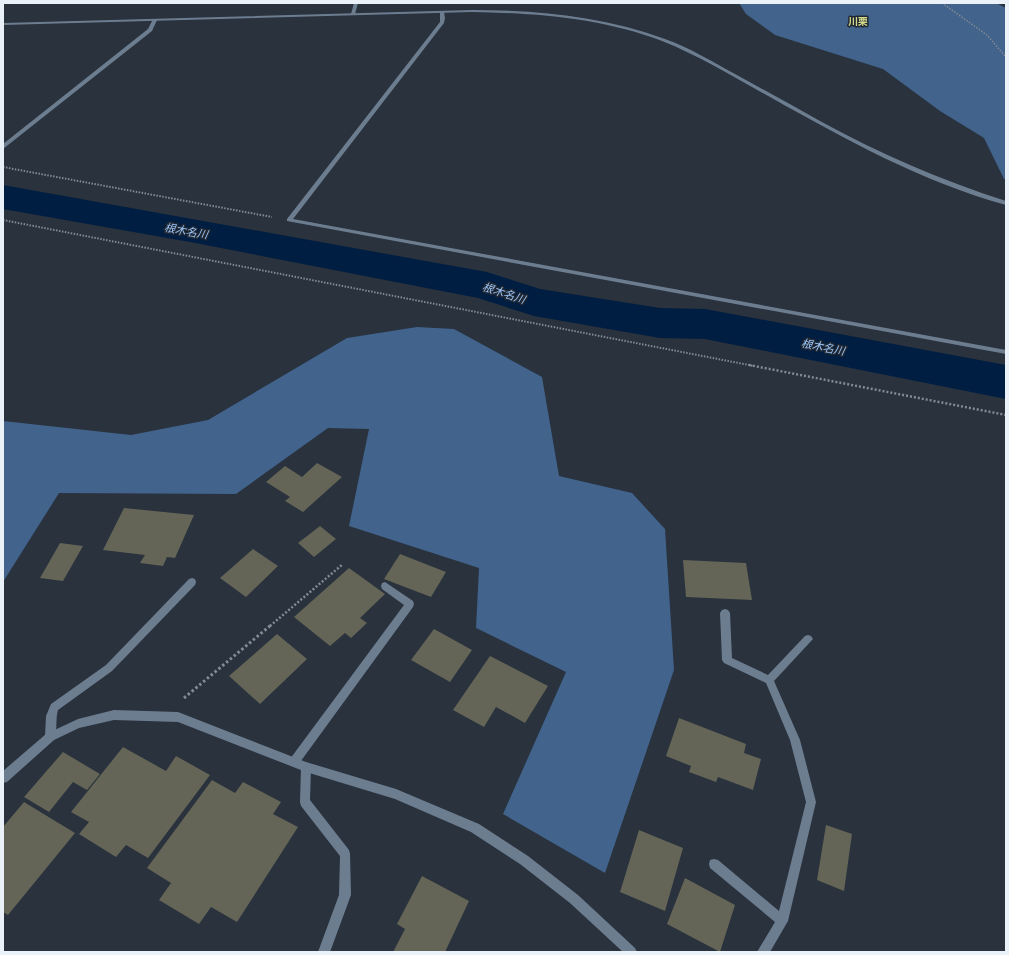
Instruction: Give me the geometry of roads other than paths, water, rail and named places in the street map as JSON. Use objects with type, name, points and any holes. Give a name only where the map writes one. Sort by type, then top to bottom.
[{"type":"street","points":[[353,14],[356,3]]},
{"type":"street","points":[[3,24],[505,11],[549,14],[596,20],[664,40],[707,60],[822,124],[891,160],[918,172],[1006,203]]},
{"type":"street","points":[[442,12],[444,18],[442,22],[289,220],[1006,352]]},
{"type":"street","points":[[3,147],[150,30],[155,20]]},
{"type":"street","points":[[50,737],[51,716],[54,706],[109,668],[192,582]]},
{"type":"street","points":[[294,762],[410,604],[385,586]]},
{"type":"street","points":[[725,613],[727,660],[769,680],[795,740],[811,802],[782,921],[763,952]]},
{"type":"street","points":[[769,680],[808,639]]},
{"type":"street","points":[[3,778],[50,737],[78,724],[114,715],[178,717],[306,767],[396,794],[475,828],[524,860],[574,899],[631,952]]},
{"type":"street","points":[[306,767],[305,802],[345,854],[345,895],[324,952]]},
{"type":"street","points":[[714,864],[782,921]]},
{"type":"waterway","name":"根木名川","points":[[3,197],[190,230],[487,286],[534,302],[660,323],[705,324],[1006,382]]},
{"type":"district","name":"川栗","points":[[858,21]]}]
